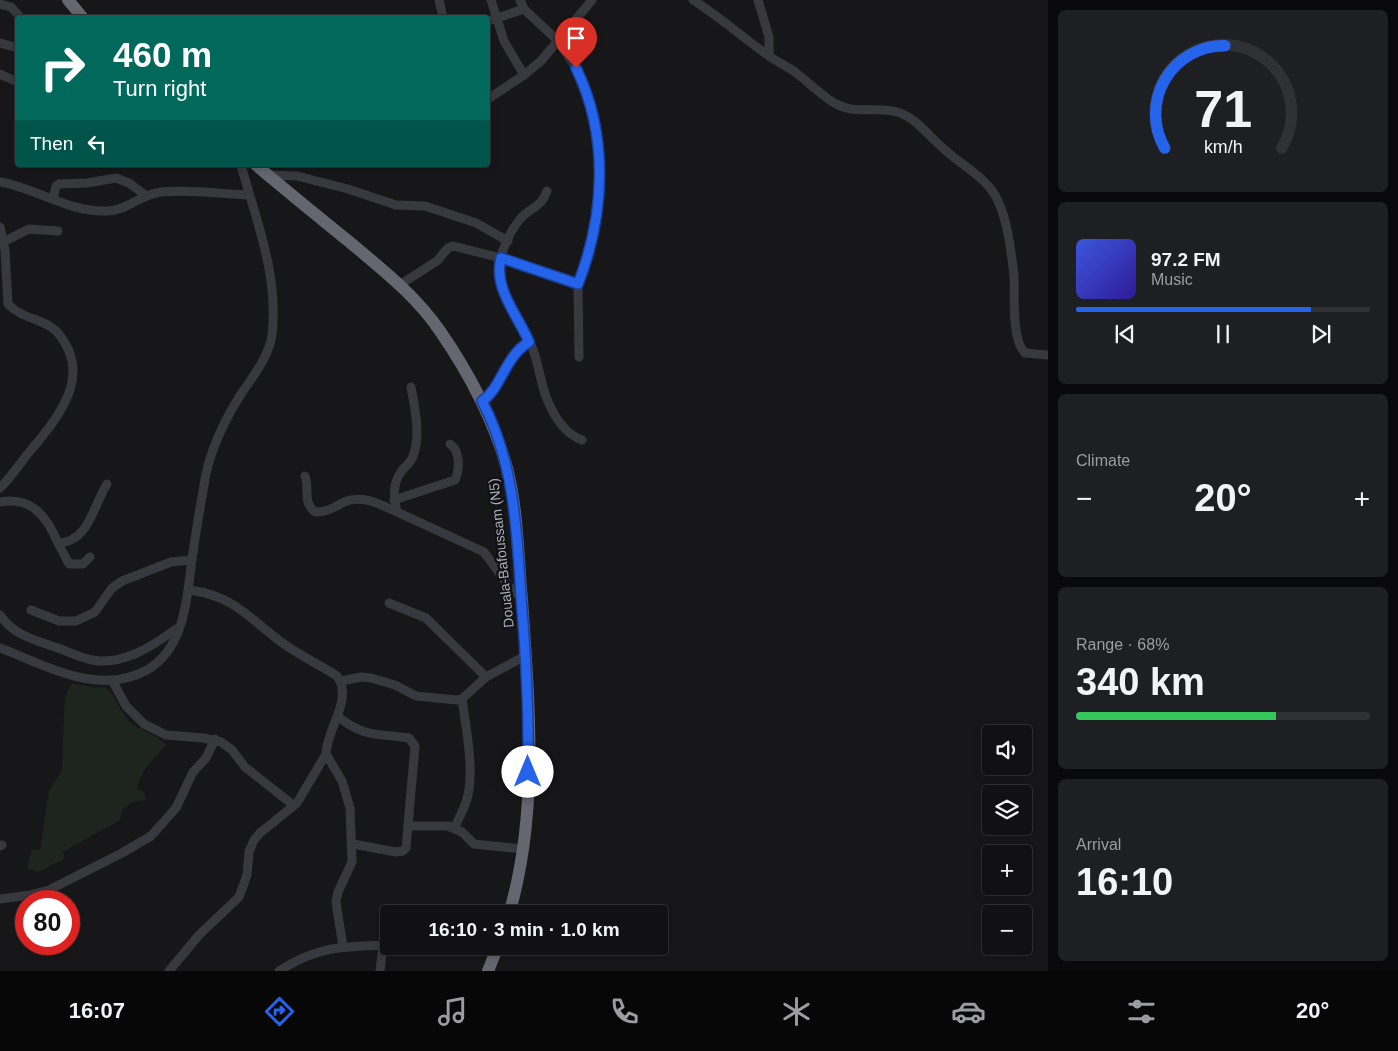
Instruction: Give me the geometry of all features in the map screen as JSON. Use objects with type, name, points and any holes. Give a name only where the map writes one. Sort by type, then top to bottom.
[{"type":"highway","points":[[68,0],[80,15]]},
{"type":"highway","name":"Douala-Bafoussam (N5)","points":[[259,167],[400,284],[440,330],[482,401],[493,424],[509,480],[526,656],[528,763],[523,849],[511,905]]},
{"type":"highway","points":[[488,971],[494,955]]},
{"type":"street","points":[[439,0],[442,15]]},
{"type":"street","points":[[492,0],[492,19],[524,76]]},
{"type":"street","points":[[520,0],[524,9],[558,41],[583,83],[596,125],[600,196],[590,250],[578,284],[579,357]]},
{"type":"street","points":[[490,98],[524,76],[558,41],[592,0]]},
{"type":"street","points":[[693,0],[720,17],[769,56],[794,70],[831,101],[864,111],[892,110],[912,119],[944,150],[990,187],[1003,213],[1020,346],[1024,353],[1048,355]]},
{"type":"street","points":[[758,0],[769,37],[769,56]]},
{"type":"street","points":[[0,4],[11,7],[18,15]]},
{"type":"street","points":[[492,19],[524,9]]},
{"type":"street","points":[[0,43],[15,47]]},
{"type":"street","points":[[0,74],[15,81]]},
{"type":"street","points":[[0,648],[76,677],[113,682],[139,673],[159,661],[168,651],[180,626],[190,590],[192,560],[211,454],[240,397],[263,361],[272,336],[269,262],[266,246],[242,167]]},
{"type":"street","points":[[269,175],[297,176],[348,189],[396,205],[425,206],[476,223],[508,241]]},
{"type":"street","points":[[53,199],[58,184],[86,183],[112,178],[129,183],[145,195]]},
{"type":"street","points":[[0,182],[53,199],[107,211],[126,207],[145,195],[180,191],[249,195]]},
{"type":"street","points":[[547,191],[540,204],[521,219],[508,241],[498,271],[500,282],[529,342],[537,363],[538,375],[551,409],[569,434],[582,440]]},
{"type":"street","points":[[0,227],[8,304],[22,316],[50,326],[57,332],[71,356],[73,379],[61,410],[52,425],[0,488]]},
{"type":"street","points":[[3,242],[29,229],[58,231]]},
{"type":"street","points":[[400,284],[437,261],[448,248],[453,246],[501,258],[578,284]]},
{"type":"street","points":[[482,401],[492,392],[502,371],[518,351],[529,342]]},
{"type":"street","points":[[397,512],[394,500],[397,478],[413,456],[415,443],[416,425],[411,387]]},
{"type":"street","points":[[394,500],[455,480],[457,453],[450,444]]},
{"type":"street","points":[[305,476],[308,486],[307,502],[315,512],[320,512],[346,501],[358,499],[397,512],[484,552],[510,589],[521,598]]},
{"type":"street","points":[[58,543],[68,542],[81,534],[107,484]]},
{"type":"street","points":[[0,502],[22,502],[31,505],[46,518],[69,564],[82,564],[90,557]]},
{"type":"street","points":[[31,610],[59,621],[76,621],[95,612],[112,588],[122,581],[171,562],[192,560]]},
{"type":"street","points":[[169,971],[199,935],[239,897],[249,868],[249,852],[254,840],[302,796],[326,754],[342,695],[341,681],[337,676],[284,644],[236,605],[202,592],[190,590]]},
{"type":"street","points":[[389,603],[426,618],[486,677]]},
{"type":"street","points":[[0,615],[10,627],[23,636],[99,661],[117,659],[137,653],[158,643],[180,626]]},
{"type":"street","points":[[341,681],[361,677],[371,678],[395,685],[416,696],[448,700],[462,699],[486,677],[526,656]]},
{"type":"street","points":[[113,682],[130,712],[150,728],[174,737],[214,739],[227,745],[245,767],[293,806]]},
{"type":"street","points":[[455,827],[466,803],[469,789],[467,735],[462,699]]},
{"type":"street","points":[[337,716],[356,730],[369,735],[404,738],[413,741],[415,746],[408,844],[403,851],[353,844]]},
{"type":"street","points":[[0,899],[49,890],[151,836],[176,808],[193,772],[206,758],[214,739]]},
{"type":"street","points":[[326,754],[347,792],[353,844],[352,862],[336,897],[343,947]]},
{"type":"street","points":[[408,826],[455,827],[474,844],[523,849]]},
{"type":"street","points":[[279,971],[315,952],[343,947],[380,945]]},
{"type":"street","points":[[380,971],[384,955]]},
{"type":"shaded area","points":[[72,683],[95,688],[105,687],[112,694],[130,722],[158,738],[166,745],[141,776],[137,789],[144,792],[146,800],[128,804],[120,820],[63,852],[64,859],[38,872],[27,868],[32,850],[40,850],[49,791],[62,771],[64,712],[66,695]]},
{"type":"route","points":[[528,772],[526,656],[511,495],[506,467],[493,424],[482,401],[492,392],[502,371],[518,351],[529,342],[500,282],[498,271],[501,258],[578,284],[590,250],[600,196],[599,160],[596,125],[591,104],[576,68]]}]
